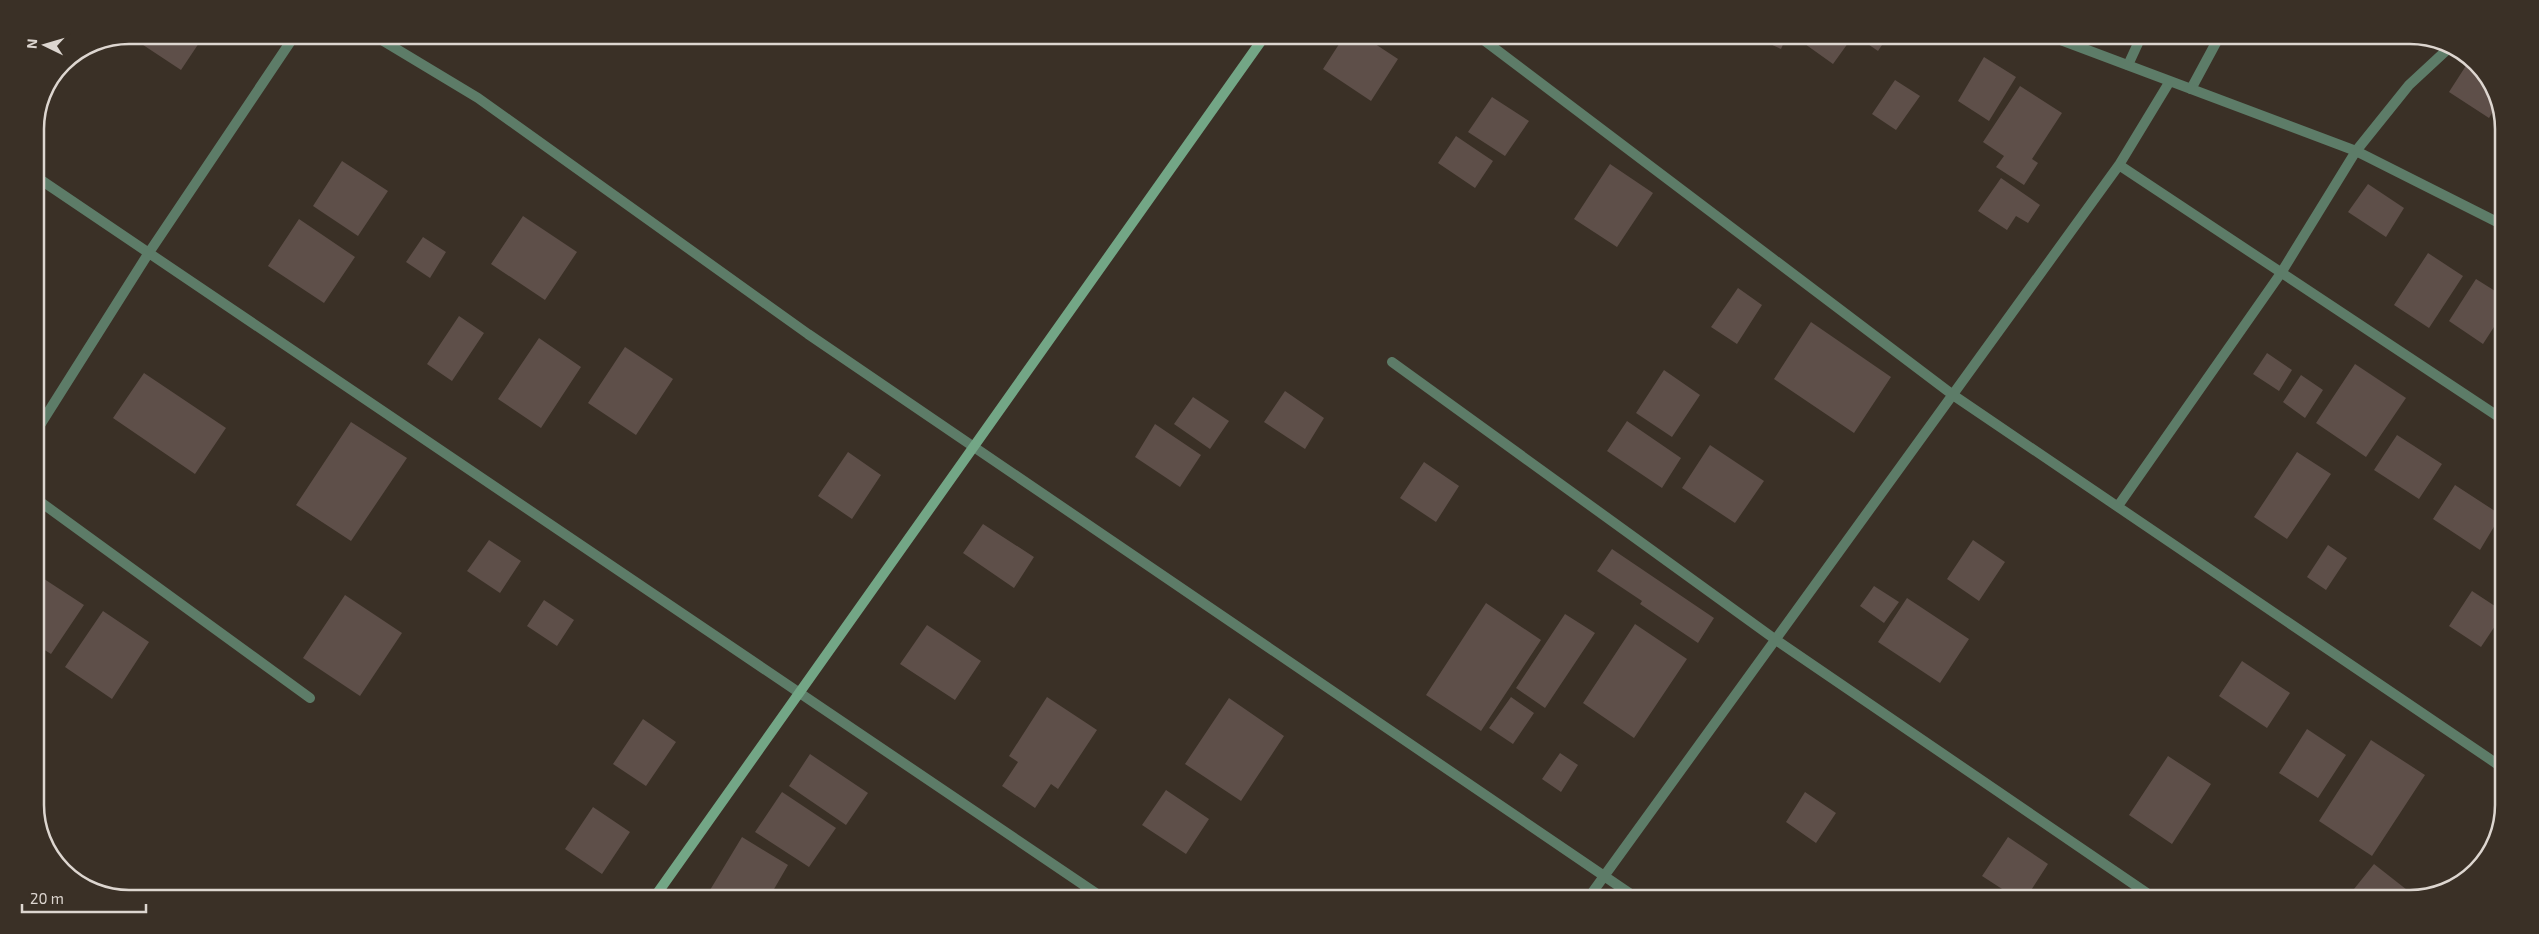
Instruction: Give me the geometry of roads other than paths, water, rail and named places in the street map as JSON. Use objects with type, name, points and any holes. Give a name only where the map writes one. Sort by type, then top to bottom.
[{"type":"street","points":[[44,419],[148,254],[289,44]]},
{"type":"street","points":[[388,44],[478,98],[808,334],[1625,890]]},
{"type":"street","points":[[660,890],[1259,44]]},
{"type":"street","points":[[1489,44],[1953,395],[2495,763]]},
{"type":"street","points":[[2071,44],[2356,151],[2495,221]]},
{"type":"street","points":[[2128,65],[2138,44]]},
{"type":"street","points":[[2192,89],[2215,44]]},
{"type":"street","points":[[2118,506],[2281,273],[2356,151],[2409,85],[2446,51]]},
{"type":"street","points":[[1595,890],[2118,165],[2170,81]]},
{"type":"street","points":[[2118,165],[2495,414]]},
{"type":"street","points":[[44,182],[1091,890]]},
{"type":"street","points":[[1392,362],[1776,640],[2142,890]]},
{"type":"street","points":[[44,505],[310,698]]}]
